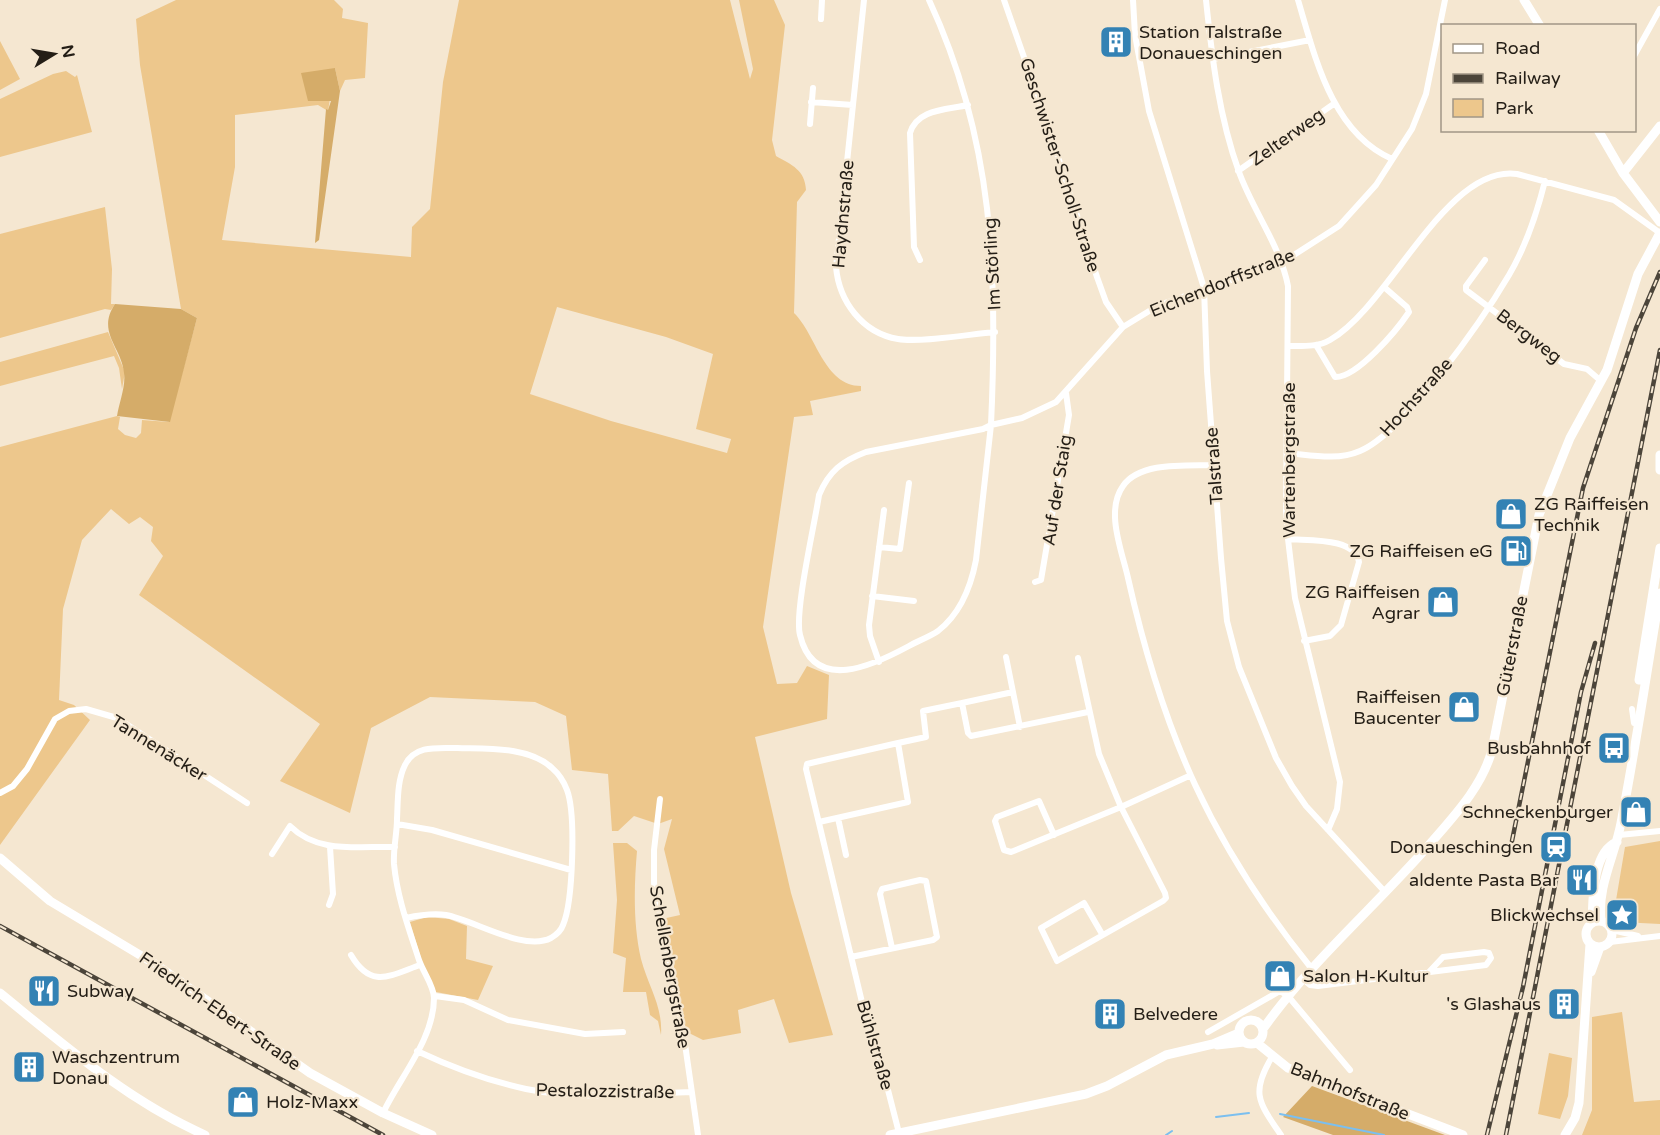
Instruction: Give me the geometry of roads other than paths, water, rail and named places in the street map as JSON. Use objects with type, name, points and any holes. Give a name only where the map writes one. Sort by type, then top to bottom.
[{"type":"main road","points":[[1524,0],[1539,24]]},
{"type":"main road","points":[[1623,173],[1660,126]]},
{"type":"main road","points":[[1599,132],[1623,173],[1660,222]]},
{"type":"main road","name":"Güterstraße","points":[[1241,1037],[1245,1021],[1260,1033],[1279,1006],[1303,979],[1386,893],[1456,814],[1481,778],[1488,763],[1539,515],[1570,438],[1614,355],[1638,274],[1660,233]]},
{"type":"main road","points":[[1660,455],[1660,470]]},
{"type":"main road","points":[[1565,1135],[1575,1118],[1579,1103],[1590,944],[1585,933],[1597,921],[1600,899],[1618,838],[1642,711],[1644,681],[1658,596],[1660,548]]},
{"type":"main road","name":"Friedrich-Ebert-Straße","points":[[0,858],[16,874],[58,907],[155,964],[310,1073],[383,1113],[432,1135]]},
{"type":"main road","points":[[1590,944],[1600,947],[1610,942],[1612,930],[1597,921]]},
{"type":"main road","points":[[1587,983],[1600,947]]},
{"type":"main road","points":[[0,993],[120,1087],[164,1115],[205,1135]]},
{"type":"main road","points":[[895,1134],[1086,1094],[1107,1086],[1166,1055],[1260,1033]]},
{"type":"main road","name":"Bahnhofstraße","points":[[1260,1033],[1272,1057],[1288,1068],[1463,1135]]},
{"type":"street","points":[[821,19],[822,0]]},
{"type":"street","name":"Haydnstraße","points":[[864,0],[836,267],[837,283],[844,299],[866,325],[883,335],[899,340],[995,332]]},
{"type":"street","name":"Im Störling","points":[[879,662],[938,631],[961,602],[972,581],[991,425],[995,332],[990,221],[982,166],[968,105],[929,0]]},
{"type":"street","name":"Geschwister-Scholl-Straße","points":[[1004,0],[1051,134],[1096,277],[1106,302],[1123,327]]},
{"type":"street","name":"Talstraße","points":[[1133,0],[1135,35],[1149,111],[1204,288],[1214,465],[1227,621],[1239,668],[1276,758],[1292,786],[1328,830],[1386,893]]},
{"type":"street","name":"Wartenbergstraße","points":[[1206,0],[1224,124],[1238,171],[1253,209],[1283,262],[1288,286],[1286,511],[1288,539],[1295,598],[1304,641],[1326,735],[1340,782],[1337,809],[1328,830]]},
{"type":"street","points":[[1298,0],[1310,40],[1335,103],[1353,132],[1366,144],[1392,159]]},
{"type":"street","name":"Eichendorffstraße","points":[[879,662],[846,670],[822,666],[805,649],[800,634],[798,624],[819,495],[826,479],[848,459],[866,452],[983,429],[1040,411],[1066,393],[1123,327],[1159,305],[1283,262],[1339,226],[1376,185],[1412,129],[1424,102],[1445,0]]},
{"type":"street","points":[[1636,54],[1660,9]]},
{"type":"street","points":[[1213,60],[1310,40]]},
{"type":"street","points":[[810,124],[813,88]]},
{"type":"street","points":[[812,102],[853,105]]},
{"type":"street","name":"Zelterweg","points":[[1238,171],[1335,103]]},
{"type":"street","points":[[920,260],[914,247],[910,133],[913,122],[920,116],[968,105]]},
{"type":"street","points":[[1289,346],[1316,345],[1330,340],[1347,326],[1384,287],[1445,211],[1467,189],[1483,178],[1503,172],[1614,200],[1660,233]]},
{"type":"street","name":"Hochstraße","points":[[1287,453],[1331,458],[1359,452],[1378,441],[1418,401],[1510,274],[1526,239],[1545,181]]},
{"type":"street","points":[[1485,261],[1466,286],[1466,290],[1488,306]]},
{"type":"street","points":[[1316,345],[1335,377],[1345,375],[1377,351],[1409,312],[1384,287]]},
{"type":"street","name":"Bergweg","points":[[1488,306],[1564,364],[1587,369],[1600,381]]},
{"type":"street","name":"Auf der Staig","points":[[1035,582],[1041,580],[1050,536],[1069,414],[1066,393]]},
{"type":"street","points":[[1214,465],[1166,467],[1135,476],[1124,483],[1118,495],[1115,508],[1116,524],[1140,631],[1161,703],[1189,776],[1230,855],[1275,924],[1312,969]]},
{"type":"street","points":[[879,547],[900,549],[909,483]]},
{"type":"street","points":[[879,662],[870,636],[884,510]]},
{"type":"street","points":[[1288,539],[1345,545],[1358,556],[1356,573],[1341,625],[1330,636],[1304,641]]},
{"type":"street","points":[[873,596],[914,601]]},
{"type":"street","points":[[1006,657],[1020,727]]},
{"type":"street","points":[[1078,658],[1099,754],[1121,807],[1167,898],[1057,961],[1041,928],[1084,903],[1102,934]]},
{"type":"street","points":[[1013,692],[962,703],[968,734],[971,736],[1088,712]]},
{"type":"street","name":"Bühlstraße","points":[[895,1134],[876,1047],[867,1023],[851,957],[807,764],[923,738],[926,734],[923,711],[962,703]]},
{"type":"street","name":"Tannenäcker","points":[[0,794],[13,786],[27,769],[55,719],[69,711],[86,709],[117,718],[247,803]]},
{"type":"street","points":[[1632,709],[1634,723]]},
{"type":"street","points":[[819,822],[908,802],[898,743]]},
{"type":"street","points":[[383,1113],[417,1050],[432,1016],[435,996],[420,965],[406,918],[395,871],[398,792],[404,768],[410,756],[420,750],[492,749],[525,754],[551,766],[568,792],[570,810],[571,870],[563,926],[549,939],[518,938],[449,915],[424,914],[406,918]]},
{"type":"street","points":[[1054,835],[1039,801],[997,817],[994,821],[1004,850],[1007,852],[1054,835],[1189,776]]},
{"type":"street","name":"Schellenbergstraße","points":[[660,799],[654,850],[654,883],[683,1030],[698,1135]]},
{"type":"street","points":[[838,818],[846,855]]},
{"type":"street","points":[[397,824],[432,830],[571,870]]},
{"type":"street","points":[[272,854],[290,826],[299,835],[315,844],[330,847],[395,847]]},
{"type":"street","points":[[1618,838],[1660,831]]},
{"type":"street","points":[[329,905],[333,894],[330,847]]},
{"type":"street","points":[[851,957],[892,948],[937,937],[926,881],[920,880],[882,889],[880,894],[892,948]]},
{"type":"street","points":[[1612,930],[1644,937]]},
{"type":"street","points":[[1610,942],[1660,936]]},
{"type":"street","points":[[1303,979],[1310,985],[1318,986],[1485,965],[1491,958],[1489,953],[1484,952],[1443,957],[1429,972]]},
{"type":"street","points":[[351,955],[359,970],[369,976],[381,978],[420,965]]},
{"type":"street","points":[[1208,1032],[1280,991],[1288,996],[1350,1070]]},
{"type":"street","points":[[435,996],[464,1000],[508,1020],[585,1034],[622,1032]]},
{"type":"street","name":"Pestalozzistraße","points":[[417,1050],[444,1063],[526,1089],[594,1094],[691,1092]]},
{"type":"street","points":[[1272,1057],[1258,1083],[1260,1104],[1281,1135]]},
{"type":"waterway","points":[[1216,1117],[1249,1113]]},
{"type":"waterway","points":[[1280,1114],[1384,1135]]},
{"type":"waterway","points":[[1166,1135],[1172,1131]]},
{"type":"railway","points":[[1512,841],[1583,488],[1636,328],[1660,272]]},
{"type":"railway","points":[[1506,1135],[1660,350]]},
{"type":"railway","points":[[1487,1135],[1523,987],[1581,692],[1595,643]]},
{"type":"railway","points":[[0,926],[383,1135]]},
{"type":"place","name":"Station Talstraße Donaueschingen","points":[[1116,42]]},
{"type":"place","name":"ZG Raiffeisen Technik","points":[[1511,514]]},
{"type":"place","name":"ZG Raiffeisen eG","points":[[1516,551]]},
{"type":"place","name":"ZG Raiffeisen Agrar","points":[[1443,602]]},
{"type":"place","name":"Raiffeisen Baucenter","points":[[1464,707]]},
{"type":"place","name":"Busbahnhof","points":[[1614,748]]},
{"type":"place","name":"Schneckenburger","points":[[1636,812]]},
{"type":"place","name":"Donaueschingen","points":[[1556,847]]},
{"type":"place","name":"aldente Pasta Bar","points":[[1582,880]]},
{"type":"place","name":"Blickwechsel","points":[[1622,915]]},
{"type":"place","name":"Salon H-Kultur","points":[[1280,976]]},
{"type":"place","name":"Subway","points":[[44,991]]},
{"type":"place","name":"'s Glashaus","points":[[1564,1004]]},
{"type":"place","name":"Belvedere","points":[[1110,1014]]},
{"type":"place","name":"Waschzentrum Donau","points":[[29,1067]]},
{"type":"place","name":"Holz-Maxx","points":[[243,1102]]}]
